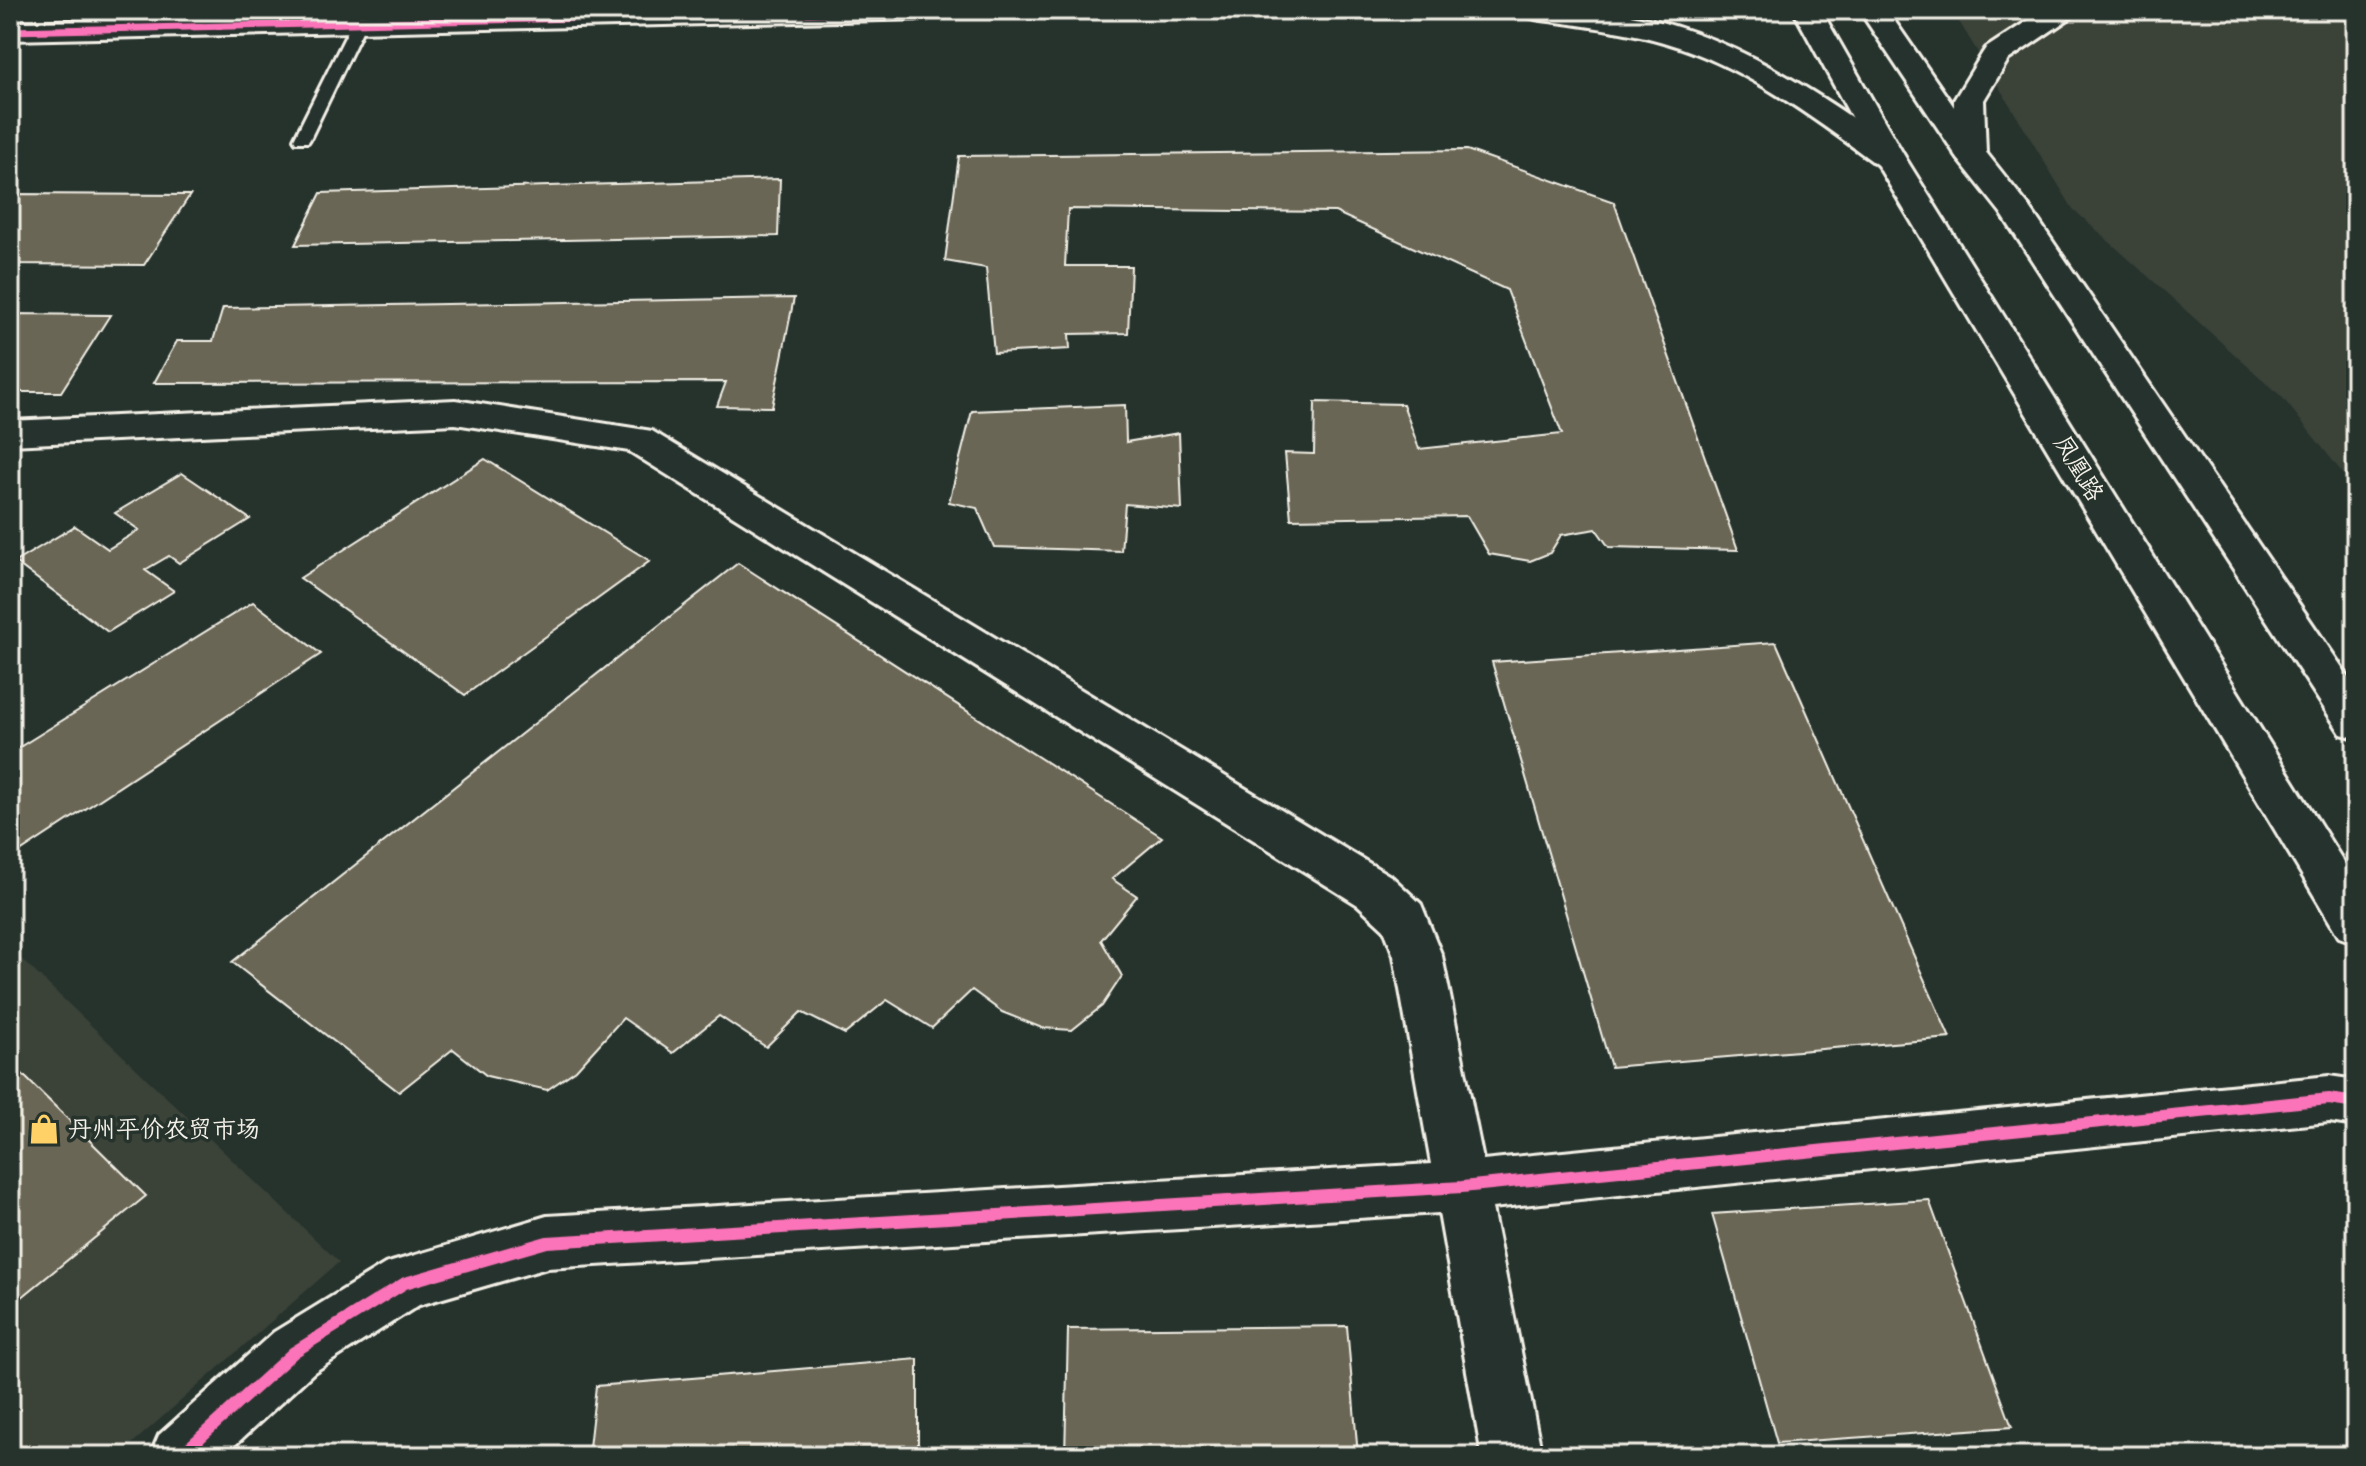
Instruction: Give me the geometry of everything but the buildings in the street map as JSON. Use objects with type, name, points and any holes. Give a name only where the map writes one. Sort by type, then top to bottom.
[{"type":"main road","points":[[10,31],[927,10]]},
{"type":"main road","points":[[1535,10],[1610,21],[1706,47],[1807,99],[1890,159]]},
{"type":"main road","name":"凤凰路","points":[[1807,10],[1890,159],[2356,923]]},
{"type":"main road","points":[[1873,10],[1970,153],[2014,208],[2356,722]]},
{"type":"main road","points":[[1970,153],[1969,100],[1997,54],[2063,10]]},
{"type":"main road","points":[[10,433],[455,412],[639,440],[1375,891],[1404,918],[1418,956],[1512,1456]]},
{"type":"main road","points":[[180,1456],[294,1352],[405,1283],[547,1242],[1462,1187],[2329,1099],[2356,1103]]},
{"type":"lane","points":[[302,139],[359,23]]},
{"type":"shaded area","points":[[1949,10],[2356,10],[2356,490],[2282,397],[2073,209],[1960,23]]},
{"type":"shaded area","points":[[10,948],[339,1262],[118,1456],[10,1456]]},
{"type":"cycle path","points":[[10,31],[927,10]]},
{"type":"cycle path","points":[[180,1456],[294,1352],[405,1283],[547,1242],[1462,1187],[2329,1099],[2356,1103]]},
{"type":"place","name":"丹州平价农贸市场","points":[[44,1129]]}]
